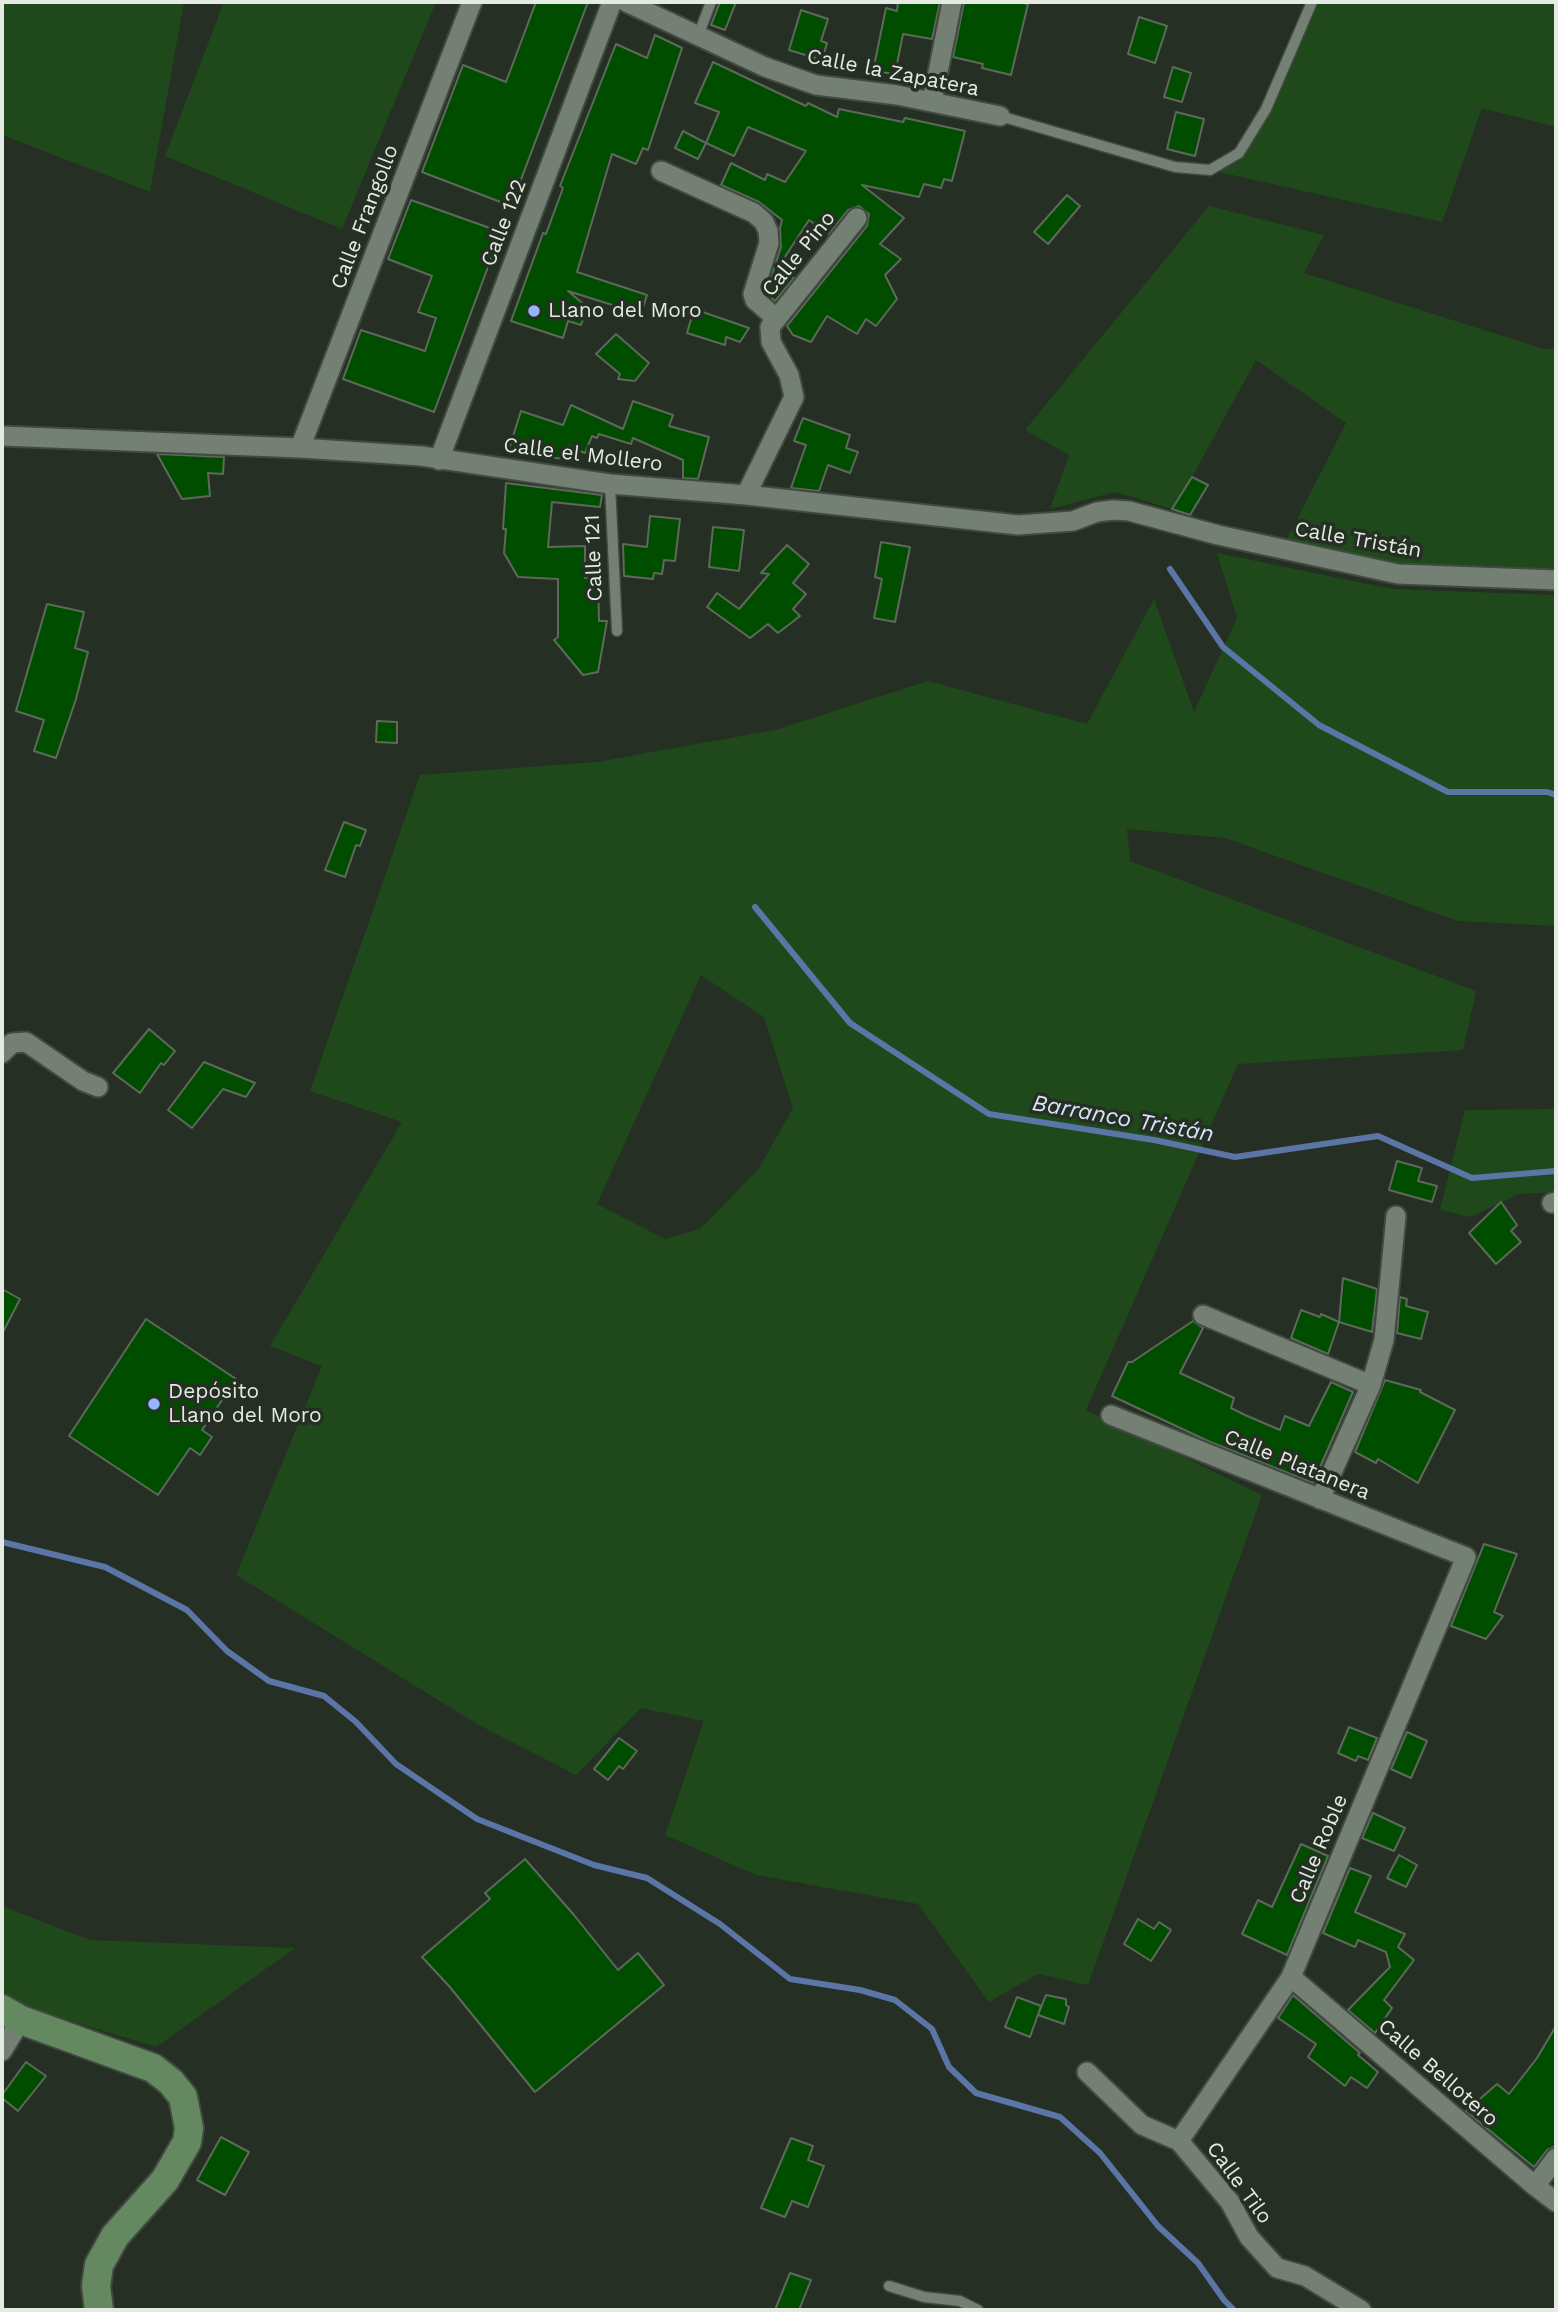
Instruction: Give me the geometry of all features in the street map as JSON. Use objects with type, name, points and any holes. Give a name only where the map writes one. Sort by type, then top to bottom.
[{"type":"main road","points":[[11,2015],[153,2068],[171,2082],[183,2097],[188,2112],[188,2135],[181,2156],[165,2180],[116,2236],[99,2265],[96,2286],[99,2310]]},
{"type":"street","name":"Calle Frangollo","points":[[300,448],[472,2]]},
{"type":"street","name":"Calle 122","points":[[439,460],[612,2]]},
{"type":"street","name":"Calle la Zapatera","points":[[626,2],[765,67],[816,85],[897,95],[1000,116]]},
{"type":"street","points":[[932,102],[952,2]]},
{"type":"street","name":"Calle Pino","points":[[661,171],[754,213],[764,222],[769,243],[753,294],[755,300],[776,318]]},
{"type":"street","name":"Calle Pino","points":[[746,495],[794,397],[789,375],[771,342],[770,327],[857,218]]},
{"type":"street","name":"Calle el Mollero","points":[[2,436],[300,448],[421,456],[610,484],[746,495],[1018,525],[1073,521],[1097,512],[1113,510],[1155,518]]},
{"type":"street","name":"Calle Tristán","points":[[1155,518],[1218,535],[1398,574],[1556,580]]},
{"type":"street","points":[[2,1053],[12,1043],[26,1042],[83,1081],[98,1087]]},
{"type":"street","points":[[1320,1499],[1371,1385],[1384,1340],[1396,1216]]},
{"type":"street","points":[[1203,1315],[1371,1385]]},
{"type":"street","name":"Calle Platanera","points":[[1111,1415],[1466,1557]]},
{"type":"street","name":"Calle Roble","points":[[1179,2141],[1291,1976],[1466,1557]]},
{"type":"street","name":"Calle Bellotero","points":[[1291,1976],[1556,2202]]},
{"type":"street","points":[[2,2051],[11,2015]]},
{"type":"street","name":"Calle Tilo","points":[[1087,2072],[1142,2125],[1179,2141],[1230,2202],[1249,2237],[1278,2268],[1305,2276],[1361,2310]]},
{"type":"street","points":[[1535,2186],[1556,2158]]},
{"type":"lane","points":[[698,36],[711,2]]},
{"type":"lane","points":[[1000,116],[1175,167],[1210,170],[1239,153],[1266,109],[1312,2]]},
{"type":"lane","name":"Calle 121","points":[[610,484],[617,631]]},
{"type":"lane","points":[[889,2286],[924,2297],[960,2301],[978,2310]]},
{"type":"green space","points":[[2,2],[184,2],[150,192],[2,135]]},
{"type":"green space","points":[[224,2],[436,2],[342,229],[165,156]]},
{"type":"green space","points":[[1311,2],[1556,2],[1556,127],[1482,108],[1442,222],[1210,170],[1239,153]]},
{"type":"green space","points":[[1209,206],[1324,235],[1304,273],[1544,349],[1556,349],[1556,572],[1408,566],[1285,543],[1346,423],[1256,360],[1172,509],[1115,492],[1050,509],[1069,455],[1025,430]]},
{"type":"green space","points":[[1217,553],[1392,589],[1556,595],[1556,926],[1458,921],[1225,838],[1127,829],[1130,861],[1476,991],[1463,1050],[1238,1064],[1086,1410],[1262,1495],[1088,1985],[1038,1974],[989,2002],[918,1904],[756,1875],[665,1835],[704,1721],[641,1708],[576,1775],[477,1724],[236,1575],[322,1366],[270,1346],[402,1122],[310,1091],[420,775],[597,762],[775,730],[928,681],[1087,724],[1154,599],[1194,712],[1237,618]],"holes":[[[701,975],[764,1017],[793,1108],[758,1170],[700,1229],[665,1239],[597,1204]]]},
{"type":"green space","points":[[1556,1109],[1556,1192],[1519,1194],[1470,1217],[1440,1210],[1465,1110]]},
{"type":"green space","points":[[2,1906],[90,1940],[295,1948],[156,2047],[25,2007],[2,1991]]},
{"type":"building","points":[[536,2],[588,2],[511,206],[422,172],[463,65],[506,82]]},
{"type":"building","points":[[720,2],[736,2],[725,30],[711,25]]},
{"type":"building","points":[[898,2],[940,2],[932,39],[903,34],[895,74],[873,71],[886,8],[897,11]]},
{"type":"building","points":[[964,2],[1028,4],[1011,75],[982,68],[983,64],[953,57]]},
{"type":"building","points":[[801,10],[828,19],[821,41],[827,43],[822,60],[789,50]]},
{"type":"building","points":[[1139,17],[1167,26],[1155,63],[1128,54]]},
{"type":"building","points":[[655,35],[682,48],[648,150],[643,148],[636,164],[612,154],[577,272],[647,295],[641,314],[568,291],[587,307],[581,325],[568,321],[563,338],[511,321],[616,44],[647,58]]},
{"type":"building","points":[[713,62],[806,106],[808,103],[837,117],[839,109],[903,122],[905,118],[965,131],[952,181],[944,179],[941,188],[924,184],[919,197],[862,185],[904,218],[880,244],[901,259],[885,275],[897,299],[876,326],[866,319],[857,334],[827,316],[811,342],[793,335],[787,326],[867,226],[869,214],[859,206],[848,210],[829,234],[809,220],[779,266],[794,278],[775,301],[766,293],[781,247],[782,220],[759,202],[721,185],[731,163],[765,180],[767,174],[785,182],[806,151],[748,127],[734,156],[706,143],[719,112],[695,103]]},
{"type":"building","points":[[1173,67],[1191,73],[1182,102],[1164,97]]},
{"type":"building","points":[[1176,112],[1204,119],[1195,156],[1167,149]]},
{"type":"building","points":[[683,131],[706,143],[698,159],[675,148]]},
{"type":"building","points":[[1067,195],[1080,206],[1048,244],[1034,232]]},
{"type":"building","points":[[411,200],[501,232],[434,412],[343,379],[361,330],[425,351],[436,318],[418,312],[432,276],[388,259]]},
{"type":"building","points":[[694,309],[749,328],[740,342],[726,337],[725,345],[687,333]]},
{"type":"building","points":[[616,334],[649,363],[635,381],[618,379],[620,374],[596,354]]},
{"type":"building","points":[[633,401],[673,415],[669,426],[709,437],[698,479],[683,478],[683,460],[633,438],[631,444],[599,434],[597,438],[592,436],[585,453],[569,446],[564,459],[508,452],[521,411],[563,425],[571,405],[623,429]]},
{"type":"building","points":[[803,418],[850,435],[846,448],[858,452],[850,473],[828,465],[819,491],[791,488],[806,445],[794,441]]},
{"type":"building","points":[[157,454],[224,457],[223,474],[208,473],[210,496],[182,499]]},
{"type":"building","points":[[1192,477],[1208,485],[1190,515],[1172,509]]},
{"type":"building","points":[[506,483],[602,495],[600,507],[552,502],[548,547],[585,546],[585,578],[598,577],[599,621],[607,621],[598,672],[583,675],[554,640],[558,637],[558,579],[518,577],[504,553]]},
{"type":"building","points":[[650,516],[680,519],[675,561],[664,560],[662,574],[654,573],[653,579],[624,576],[623,544],[647,547]]},
{"type":"building","points":[[713,527],[744,530],[739,571],[709,567]]},
{"type":"building","points":[[881,542],[910,547],[895,622],[874,618],[882,579],[875,577]]},
{"type":"building","points":[[787,545],[809,564],[793,583],[806,594],[793,609],[800,616],[778,633],[768,624],[750,638],[707,607],[717,593],[739,609],[769,574],[761,573]]},
{"type":"building","points":[[47,604],[84,612],[75,648],[88,652],[56,758],[34,751],[44,720],[16,711]]},
{"type":"building","points":[[377,721],[397,722],[397,743],[376,742]]},
{"type":"building","points":[[344,822],[366,830],[360,846],[356,845],[345,877],[325,870]]},
{"type":"building","points":[[149,1029],[175,1051],[164,1065],[161,1063],[140,1093],[113,1073]]},
{"type":"building","points":[[204,1062],[255,1083],[246,1097],[223,1089],[192,1128],[168,1110]]},
{"type":"building","points":[[1397,1161],[1422,1168],[1418,1181],[1437,1186],[1432,1202],[1389,1190]]},
{"type":"building","points":[[1501,1202],[1517,1225],[1511,1231],[1521,1242],[1496,1264],[1469,1233]]},
{"type":"building","points":[[1343,1278],[1377,1289],[1372,1332],[1339,1322]]},
{"type":"building","points":[[2,1289],[20,1299],[2,1334]]},
{"type":"building","points":[[1400,1297],[1407,1299],[1406,1306],[1428,1312],[1421,1339],[1397,1333]]},
{"type":"building","points":[[1301,1310],[1320,1317],[1321,1314],[1339,1322],[1328,1354],[1291,1338]]},
{"type":"building","name":"Depósito Llano del Moro","points":[[146,1319],[236,1379],[202,1430],[212,1437],[200,1455],[190,1448],[158,1495],[69,1436]]},
{"type":"building","points":[[1193,1321],[1203,1328],[1180,1373],[1234,1398],[1231,1408],[1245,1415],[1280,1430],[1285,1416],[1309,1426],[1331,1382],[1353,1392],[1313,1483],[1208,1441],[1112,1396],[1128,1362],[1132,1362]]},
{"type":"building","points":[[1385,1380],[1421,1390],[1420,1392],[1455,1410],[1418,1483],[1378,1459],[1376,1463],[1355,1452]]},
{"type":"building","points":[[1484,1544],[1517,1554],[1494,1612],[1503,1616],[1486,1639],[1451,1626]]},
{"type":"building","points":[[1349,1727],[1377,1738],[1368,1760],[1358,1756],[1356,1761],[1338,1753]]},
{"type":"building","points":[[1407,1732],[1427,1741],[1411,1778],[1391,1769]]},
{"type":"building","points":[[619,1738],[637,1751],[623,1769],[619,1766],[608,1780],[594,1769]]},
{"type":"building","points":[[1373,1813],[1405,1828],[1394,1851],[1362,1838]]},
{"type":"building","points":[[1301,1844],[1328,1856],[1287,1955],[1242,1934],[1258,1900],[1272,1907]]},
{"type":"building","points":[[1399,1855],[1417,1865],[1406,1887],[1387,1878]]},
{"type":"building","points":[[525,1859],[618,1970],[638,1953],[664,1985],[535,2092],[422,1957],[490,1899],[485,1893]]},
{"type":"building","points":[[1350,1868],[1371,1876],[1355,1912],[1405,1934],[1398,1947],[1414,1960],[1384,2000],[1392,2008],[1375,2033],[1348,2010],[1390,1967],[1386,1952],[1358,1940],[1355,1947],[1323,1933]]},
{"type":"building","points":[[1138,1919],[1154,1929],[1159,1922],[1171,1930],[1151,1961],[1124,1944]]},
{"type":"building","points":[[1046,1995],[1066,1999],[1066,2005],[1069,2007],[1064,2024],[1038,2015]]},
{"type":"building","points":[[1293,1995],[1378,2072],[1367,2088],[1351,2077],[1345,2086],[1308,2057],[1316,2044],[1278,2018]]},
{"type":"building","points":[[1017,1997],[1041,2006],[1030,2037],[1005,2027]]},
{"type":"building","points":[[1556,2026],[1556,2146],[1547,2150],[1534,2167],[1466,2111],[1497,2084],[1509,2094],[1537,2058]]},
{"type":"building","points":[[26,2062],[46,2076],[18,2111],[2,2098],[2,2095]]},
{"type":"building","points":[[221,2137],[249,2152],[225,2195],[197,2180]]},
{"type":"building","points":[[791,2138],[813,2146],[808,2160],[824,2166],[808,2207],[792,2201],[785,2217],[761,2208]]},
{"type":"building","points":[[790,2273],[811,2280],[799,2310],[775,2310]]},
{"type":"waterway","points":[[1170,569],[1223,647],[1319,725],[1448,792],[1547,792],[1556,795]]},
{"type":"waterway","name":"Barranco Tristán","points":[[755,907],[850,1023],[989,1114],[1154,1140],[1235,1157],[1378,1136],[1472,1178],[1556,1171]]},
{"type":"waterway","points":[[2,1542],[105,1567],[187,1610],[227,1651],[269,1681],[324,1696],[356,1722],[396,1764],[477,1819],[594,1865],[647,1878],[720,1924],[790,1979],[860,1990],[895,2000],[932,2029],[949,2067],[976,2093],[1060,2117],[1100,2153],[1158,2226],[1198,2263],[1234,2310]]},
{"type":"place","name":"Llano del Moro","points":[[534,311]]},
{"type":"place","name":"Depósito Llano del Moro","points":[[154,1404]]}]
